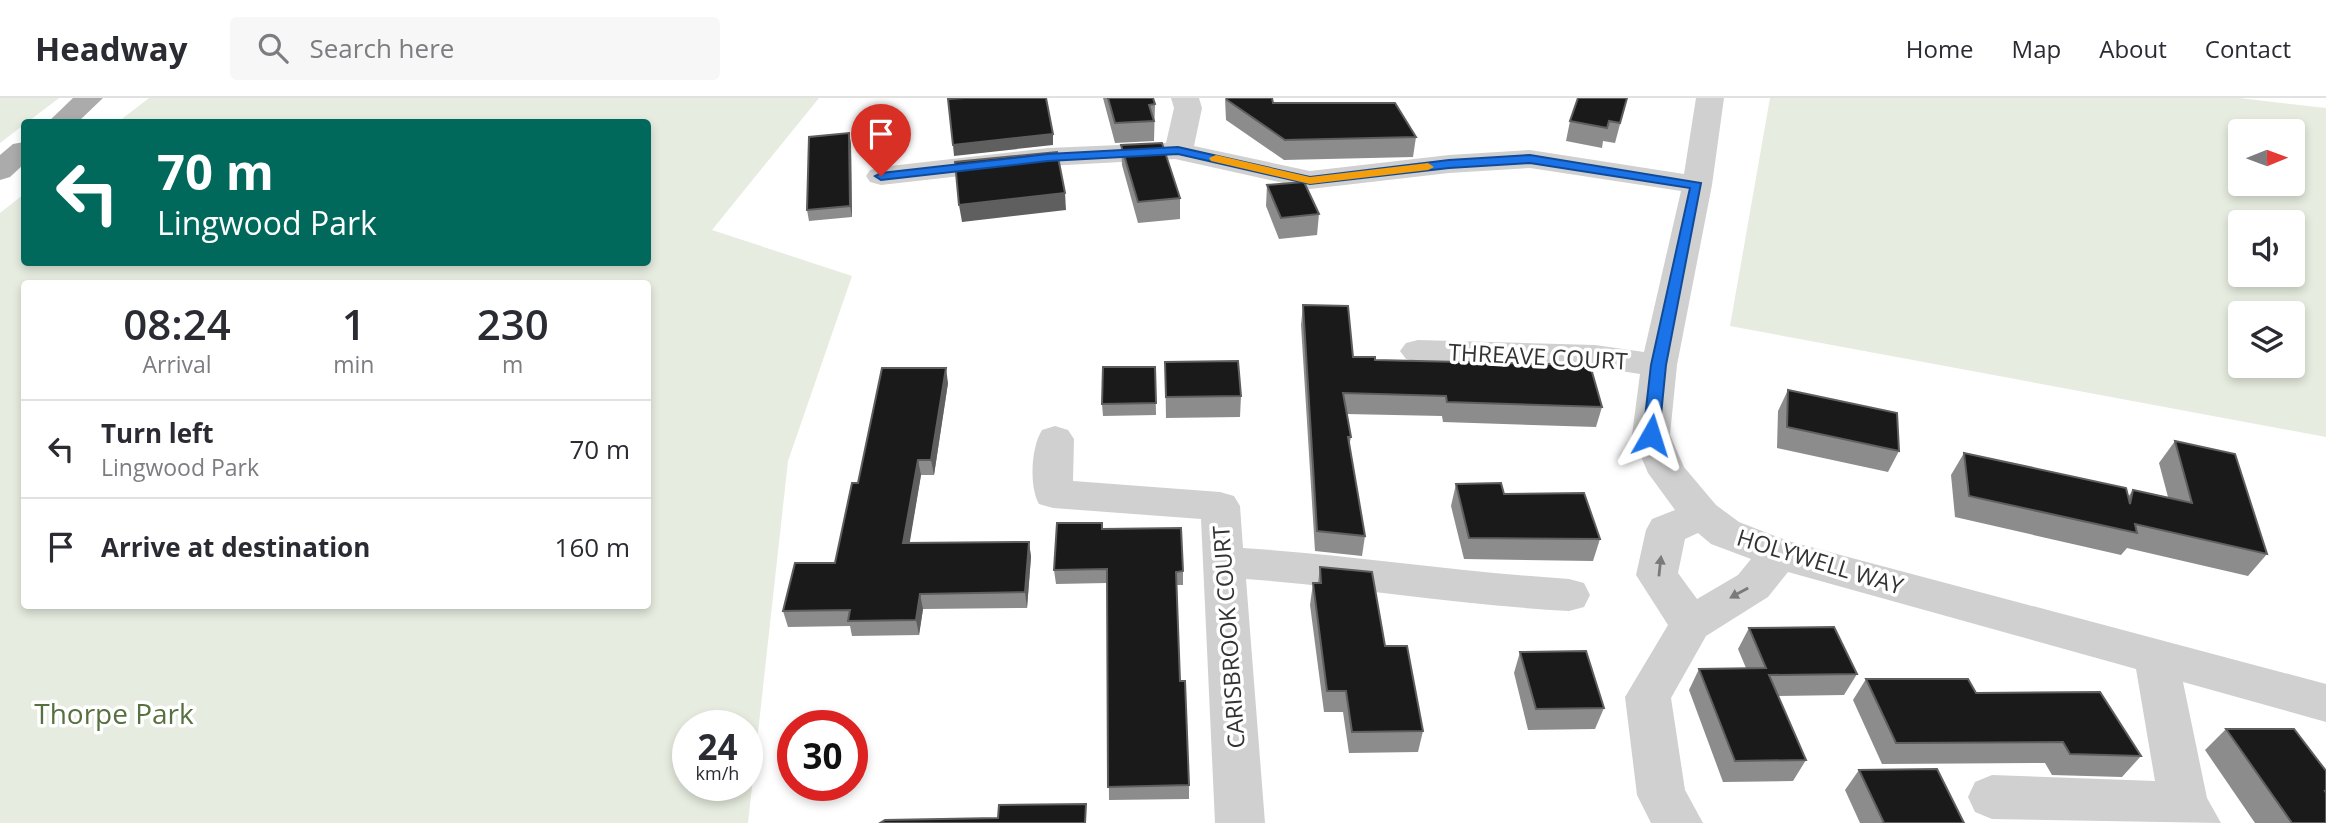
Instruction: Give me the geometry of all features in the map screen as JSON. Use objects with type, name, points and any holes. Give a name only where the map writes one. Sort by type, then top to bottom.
[{"type":"main road","points":[[65,119],[89,98]]},
{"type":"main road","points":[[0,171],[16,154]]},
{"type":"street","points":[[1178,151],[1188,108],[1185,98]]},
{"type":"street","name":"HOLYWELL WAY","points":[[1710,98],[1697,185],[1659,365],[1651,435],[1667,472],[1702,515],[1725,533],[1779,554],[2326,703]]},
{"type":"street","points":[[881,176],[1048,157],[1178,151],[1310,180],[1449,164],[1530,159],[1697,185]]},
{"type":"street","name":"THREAVE COURT","points":[[1418,351],[1595,356],[1659,365]]},
{"type":"street","name":"CARISBROOK COURT","points":[[1055,439],[1054,495],[1220,506],[1240,823]]},
{"type":"street","points":[[1690,624],[1657,575],[1667,530],[1702,515]]},
{"type":"street","points":[[1678,823],[1661,795],[1648,697],[1690,624],[1753,586],[1779,554]]},
{"type":"street","points":[[1225,562],[1338,569],[1469,589],[1569,595]]},
{"type":"street","points":[[1992,797],[2190,814],[2156,658]]},
{"type":"green space","points":[[0,98],[59,98],[31,119],[21,119],[21,127],[0,143]]},
{"type":"green space","name":"Thorpe Park","points":[[149,98],[819,98],[712,230],[852,276],[788,461],[760,710],[672,710],[672,801],[750,801],[748,823],[0,823],[0,213],[21,196],[21,266],[651,266],[651,119],[122,119]]},
{"type":"green space","points":[[1770,98],[2239,98],[2326,108],[2326,437],[1730,326]]},
{"type":"building","points":[[1046,98],[1053,134],[953,145],[948,99]]},
{"type":"building","points":[[1108,98],[1153,98],[1155,104],[1149,105],[1154,121],[1115,123]]},
{"type":"building","points":[[1227,98],[1272,98],[1273,103],[1395,103],[1416,137],[1285,140]]},
{"type":"building","points":[[1578,98],[1627,98],[1620,123],[1609,121],[1607,128],[1570,121]]},
{"type":"building","points":[[849,133],[850,206],[807,210],[809,137]]},
{"type":"building","points":[[1162,143],[1180,198],[1138,202],[1121,145]]},
{"type":"building","points":[[1057,152],[1065,193],[959,205],[955,162]]},
{"type":"building","points":[[1304,182],[1319,214],[1281,218],[1267,185]]},
{"type":"building","points":[[1303,305],[1348,306],[1353,357],[1375,357],[1375,360],[1590,365],[1602,407],[1447,402],[1446,396],[1343,393],[1365,536],[1317,531]]},
{"type":"building","points":[[1238,361],[1241,396],[1166,397],[1165,362]]},
{"type":"building","points":[[1103,367],[1155,367],[1156,403],[1102,404]]},
{"type":"building","points":[[882,368],[946,368],[931,460],[918,460],[903,543],[1029,542],[1025,592],[920,594],[916,620],[848,621],[850,610],[783,611],[795,563],[835,563],[852,483],[858,483]]},
{"type":"building","points":[[1788,390],[1897,413],[1899,451],[1787,427]]},
{"type":"building","points":[[2175,441],[2235,454],[2267,554],[2135,524],[2137,533],[1969,496],[1964,453],[2126,488],[2130,504],[2133,490],[2192,503]]},
{"type":"building","points":[[1501,483],[1504,494],[1584,493],[1600,539],[1469,538],[1456,484]]},
{"type":"building","points":[[1057,523],[1102,523],[1102,529],[1181,528],[1183,571],[1176,572],[1180,681],[1185,681],[1189,785],[1108,787],[1107,569],[1054,570]]},
{"type":"building","points":[[1320,567],[1372,572],[1385,646],[1407,646],[1423,731],[1352,732],[1346,691],[1327,691],[1313,583],[1321,583]]},
{"type":"building","points":[[1834,627],[1857,674],[1769,675],[1806,760],[1735,761],[1699,669],[1766,668],[1749,628]]},
{"type":"building","points":[[1586,651],[1604,708],[1536,709],[1520,652]]},
{"type":"building","points":[[1866,679],[1968,679],[1976,693],[2100,692],[2141,756],[2070,754],[2063,742],[1896,743]]},
{"type":"building","points":[[2226,729],[2294,729],[2326,771],[2326,823],[2292,823]]},
{"type":"building","points":[[1937,769],[1964,823],[1884,823],[1859,770]]},
{"type":"building","points":[[1086,804],[1085,823],[880,823],[885,820],[998,818],[999,805]]},
{"type":"slow traffic","points":[[1216,158],[1310,180],[1428,167]]},
{"type":"route","points":[[881,176],[1048,157],[1178,151],[1310,180],[1449,164],[1530,159],[1697,185],[1659,365],[1651,435]]}]
